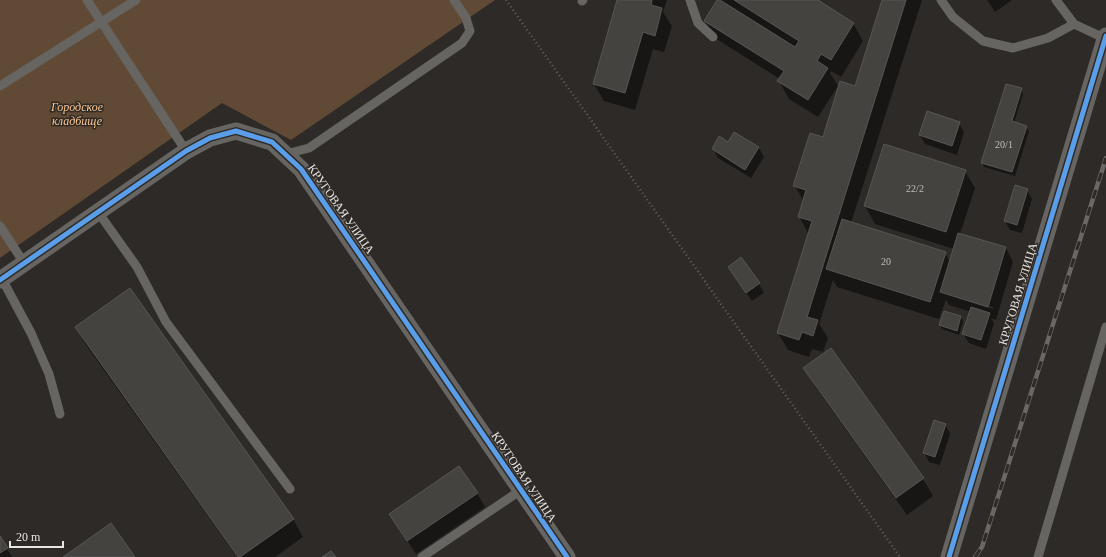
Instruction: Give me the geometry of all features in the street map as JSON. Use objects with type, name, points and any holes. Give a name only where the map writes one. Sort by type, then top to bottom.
[{"type":"street","name":"КРУГОВАЯ УЛИЦА","points":[[949,557],[1106,38]]},
{"type":"street","name":"КРУГОВАЯ УЛИЦА","points":[[1,280],[186,151],[210,138],[236,131],[272,142],[301,168],[566,557]]},
{"type":"lane","points":[[87,0],[186,151]]},
{"type":"lane","points":[[0,86],[136,0]]},
{"type":"lane","points":[[286,154],[309,148],[462,43],[470,31],[466,18],[454,0]]},
{"type":"lane","points":[[690,0],[698,23],[713,37]]},
{"type":"lane","points":[[941,0],[953,17],[983,41],[1013,48],[1048,38],[1074,24]]},
{"type":"lane","points":[[1056,0],[1074,24],[1106,38]]},
{"type":"lane","points":[[98,212],[137,268],[166,322],[290,490]]},
{"type":"lane","points":[[0,226],[24,263]]},
{"type":"lane","points":[[1,280],[34,339],[48,374],[60,414]]},
{"type":"lane","points":[[1038,557],[1106,327]]},
{"type":"lane","points":[[422,557],[521,490]]},
{"type":"path","points":[[506,0],[900,557]]},
{"type":"green space","name":"Городское кладбище","points":[[0,0],[495,0],[291,140],[222,103],[0,258]]},
{"type":"building","points":[[617,0],[652,0],[651,5],[662,8],[655,36],[643,32],[625,93],[593,84]]},
{"type":"building","points":[[717,0],[720,0],[795,47],[799,41],[734,0],[818,0],[854,23],[831,60],[821,54],[817,61],[828,68],[808,100],[777,81],[784,71],[704,21]]},
{"type":"building","points":[[882,0],[906,0],[807,317],[818,320],[813,336],[802,332],[799,340],[777,333],[812,221],[798,217],[806,190],[793,186],[810,133],[823,137],[840,81],[855,86]]},
{"type":"building","points":[[1006,84],[1022,88],[1012,121],[1027,126],[1012,172],[981,163]]},
{"type":"building","points":[[927,111],[960,122],[952,146],[919,135]]},
{"type":"building","points":[[734,132],[759,147],[745,170],[712,149],[719,136],[728,142]]},
{"type":"building","points":[[884,144],[966,170],[946,232],[864,206]]},
{"type":"building","points":[[1015,185],[1028,189],[1017,225],[1004,221]]},
{"type":"building","points":[[842,219],[946,252],[930,302],[826,269]]},
{"type":"building","points":[[958,233],[1006,247],[988,307],[940,292]]},
{"type":"building","points":[[741,257],[760,283],[746,293],[728,267]]},
{"type":"building","points":[[130,288],[294,519],[240,557],[238,557],[75,327]]},
{"type":"building","points":[[971,307],[990,313],[981,340],[962,334]]},
{"type":"building","points":[[944,311],[961,316],[957,331],[939,325]]},
{"type":"building","points":[[831,348],[924,478],[896,498],[803,368]]},
{"type":"building","points":[[934,420],[946,424],[935,457],[923,453]]},
{"type":"building","points":[[459,466],[478,493],[407,541],[389,514]]},
{"type":"building","points":[[111,523],[135,557],[63,557]]},
{"type":"building","points":[[0,536],[8,548],[0,553]]},
{"type":"building","points":[[331,551],[336,557],[322,557]]},
{"type":"railway","points":[[975,557],[982,547],[1106,158]]},
{"type":"cycle path","points":[[949,557],[1106,36]]},
{"type":"cycle path","points":[[0,280],[186,151],[210,138],[236,131],[272,142],[301,169],[567,557]]}]
